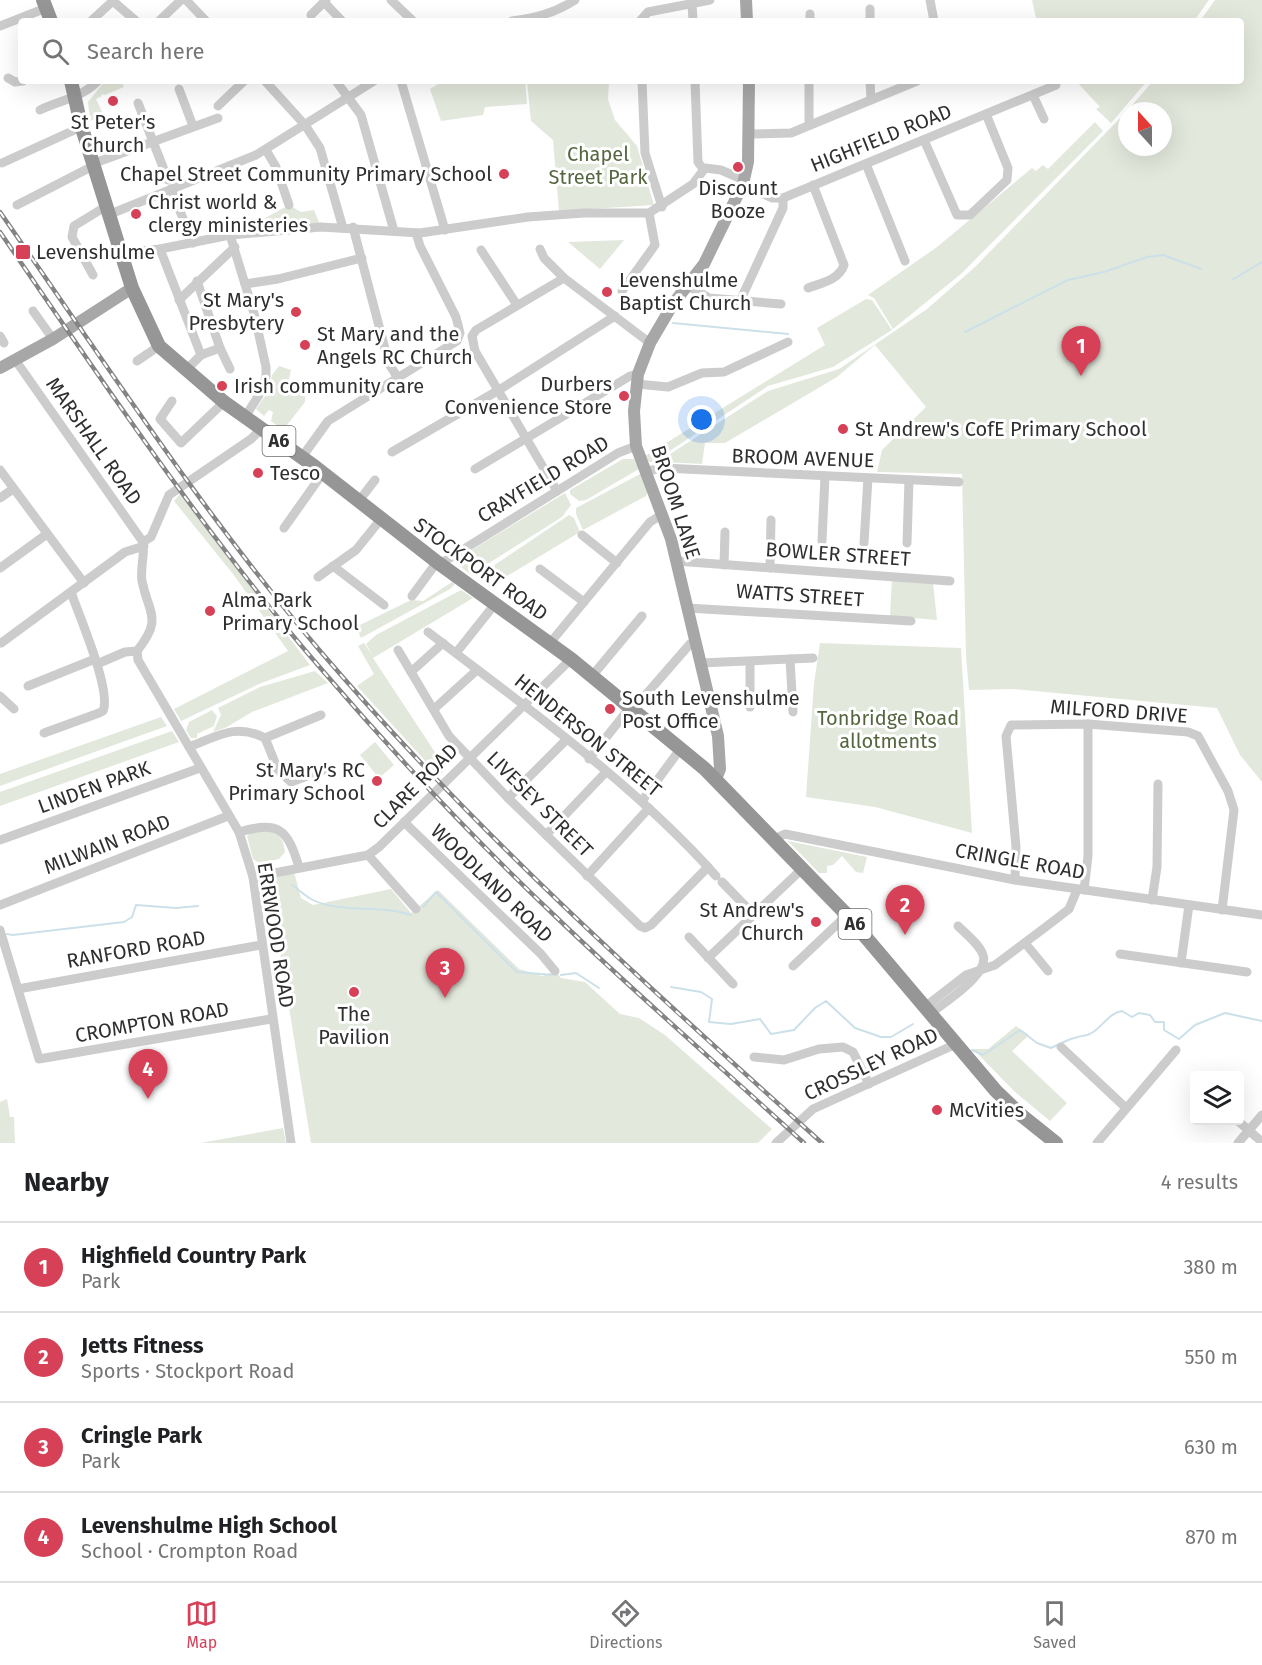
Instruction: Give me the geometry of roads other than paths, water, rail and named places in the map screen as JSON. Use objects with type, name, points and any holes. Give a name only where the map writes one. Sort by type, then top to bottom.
[{"type":"highway","name":"STOCKPORT ROAD","points":[[72,84],[81,127],[106,211],[132,288],[159,346],[185,371],[224,402],[302,457],[439,563],[571,658],[592,676],[637,702],[681,748],[716,779],[847,915],[956,1044]]},
{"type":"highway","name":"A6","points":[[956,1044],[1002,1096],[1056,1143]]},
{"type":"main road","points":[[746,0],[747,18]]},
{"type":"main road","name":"BROOM LANE","points":[[716,779],[720,769],[719,745],[676,561],[663,514],[638,450],[638,379],[650,343],[666,315],[707,258],[743,182],[748,162],[750,134],[749,84]]},
{"type":"main road","points":[[0,368],[53,339],[132,288]]},
{"type":"street","points":[[95,18],[114,0],[133,18]]},
{"type":"street","points":[[162,18],[183,0],[203,18]]},
{"type":"street","points":[[391,0],[410,18]]},
{"type":"street","points":[[528,18],[560,9],[575,0]]},
{"type":"street","points":[[643,18],[648,12],[710,0]]},
{"type":"street","points":[[930,0],[933,18]]},
{"type":"street","points":[[311,15],[325,1],[339,18]]},
{"type":"street","points":[[692,4],[693,18]]},
{"type":"street","points":[[870,9],[870,18]]},
{"type":"street","points":[[24,18],[47,10]]},
{"type":"street","points":[[0,26],[18,20]]},
{"type":"street","points":[[8,78],[18,82]]},
{"type":"street","points":[[40,111],[65,98],[75,98],[94,84]]},
{"type":"street","points":[[218,106],[241,84]]},
{"type":"street","points":[[268,84],[305,125],[320,148],[348,227],[362,258],[389,364],[398,378]]},
{"type":"street","points":[[339,84],[361,115],[394,231]]},
{"type":"street","points":[[93,275],[72,237],[74,226],[170,185],[266,150],[370,84]]},
{"type":"street","points":[[402,84],[445,230]]},
{"type":"street","points":[[642,84],[645,153],[662,207]]},
{"type":"street","points":[[694,84],[698,162],[703,169]]},
{"type":"street","points":[[809,125],[810,84]]},
{"type":"street","points":[[870,84],[871,99]]},
{"type":"street","points":[[750,134],[791,133],[909,84]]},
{"type":"street","name":"HIGHFIELD ROAD","points":[[783,198],[1056,85]]},
{"type":"street","points":[[178,89],[193,126]]},
{"type":"street","points":[[1033,95],[1044,118]]},
{"type":"street","points":[[138,103],[193,243]]},
{"type":"street","points":[[924,140],[957,215],[970,215],[1007,180],[1008,168],[986,114]]},
{"type":"street","points":[[17,205],[93,165],[218,118]]},
{"type":"street","points":[[2,163],[81,127]]},
{"type":"street","points":[[266,150],[276,167],[289,205]]},
{"type":"street","points":[[866,164],[905,261]]},
{"type":"street","points":[[703,169],[712,167],[772,198],[783,198],[783,208],[741,300]]},
{"type":"street","points":[[120,253],[160,249],[230,235],[348,227],[416,233],[528,217],[584,213],[650,213],[695,187],[703,169]]},
{"type":"street","points":[[813,185],[844,265],[841,274],[813,284]]},
{"type":"street","points":[[622,291],[656,245],[650,213]]},
{"type":"street","points":[[302,457],[328,421],[457,341],[460,333],[456,317],[420,246],[416,233]]},
{"type":"street","points":[[230,235],[266,367],[266,377],[259,395],[245,417]]},
{"type":"street","points":[[179,300],[235,247]]},
{"type":"street","points":[[160,249],[201,355]]},
{"type":"street","points":[[540,249],[544,258],[564,278],[650,343]]},
{"type":"street","points":[[481,250],[517,305]]},
{"type":"street","points":[[245,284],[278,279],[362,258]]},
{"type":"street","points":[[557,491],[475,351],[472,336],[476,330],[564,278]]},
{"type":"street","points":[[197,281],[220,348],[230,369]]},
{"type":"street","points":[[688,286],[709,298],[781,304]]},
{"type":"street","points":[[33,311],[53,339]]},
{"type":"street","points":[[392,452],[499,390],[615,316]]},
{"type":"street","points":[[475,469],[630,376],[673,386],[702,373],[724,372],[769,345],[788,342]]},
{"type":"street","points":[[137,360],[159,346]]},
{"type":"street","points":[[185,371],[201,355],[220,348]]},
{"type":"street","name":"MARSHALL ROAD","points":[[16,361],[143,544]]},
{"type":"street","points":[[172,401],[160,419],[181,443],[224,402]]},
{"type":"street","points":[[1,644],[128,551],[143,544],[151,537],[169,495],[251,439],[261,429]]},
{"type":"street","name":"CRAYFIELD ROAD","points":[[439,563],[618,453],[638,450]]},
{"type":"street","name":"BROOM AVENUE","points":[[648,474],[657,468],[959,482]]},
{"type":"street","points":[[0,470],[84,583]]},
{"type":"street","points":[[284,528],[323,473]]},
{"type":"street","points":[[822,541],[825,476]]},
{"type":"street","points":[[864,543],[868,478]]},
{"type":"street","points":[[358,502],[375,480]]},
{"type":"street","points":[[907,543],[909,480]]},
{"type":"street","points":[[0,498],[13,489]]},
{"type":"street","points":[[550,643],[650,522],[663,514]]},
{"type":"street","points":[[318,577],[356,550],[381,519]]},
{"type":"street","points":[[770,568],[771,520]]},
{"type":"street","points":[[724,565],[725,532]]},
{"type":"street","points":[[0,568],[47,534]]},
{"type":"street","points":[[582,535],[617,563]]},
{"type":"street","points":[[28,686],[125,652],[136,651],[145,642],[153,623],[150,601],[142,580],[143,544]]},
{"type":"street","name":"BOWLER STREET","points":[[676,561],[950,580]]},
{"type":"street","points":[[412,596],[439,563]]},
{"type":"street","points":[[333,566],[384,605]]},
{"type":"street","points":[[540,569],[585,602]]},
{"type":"street","points":[[44,733],[103,711],[106,704],[96,662],[71,592]]},
{"type":"street","points":[[456,653],[495,604]]},
{"type":"street","name":"WATTS STREET","points":[[687,608],[911,621]]},
{"type":"street","points":[[592,676],[642,616]]},
{"type":"street","name":"HENDERSON STREET","points":[[428,632],[524,705],[645,805],[754,915]]},
{"type":"street","points":[[589,759],[637,702],[690,644],[695,642]]},
{"type":"street","points":[[411,672],[443,643]]},
{"type":"street","name":"LIVESEY STREET","points":[[398,650],[449,736],[468,758],[640,926],[645,928],[708,867]]},
{"type":"street","name":"ERRWOOD ROAD","points":[[136,651],[138,660],[239,832],[253,877],[271,1019],[291,1143]]},
{"type":"street","name":"CLARE ROAD","points":[[253,877],[368,855],[571,658]]},
{"type":"street","points":[[700,663],[730,661],[750,663],[813,658]]},
{"type":"street","points":[[790,659],[793,712]]},
{"type":"street","points":[[750,663],[750,707]]},
{"type":"street","points":[[434,709],[477,670]]},
{"type":"street","points":[[0,696],[14,709]]},
{"type":"street","points":[[265,738],[321,715]]},
{"type":"street","name":"MILFORD DRIVE","points":[[1015,880],[1016,847],[1006,732],[1016,724],[1088,724],[1182,731],[1198,736],[1228,791],[1234,810],[1222,910]]},
{"type":"street","points":[[928,1010],[966,975],[995,965],[1069,909],[1081,890],[1088,855],[1088,724]]},
{"type":"street","points":[[189,747],[238,730],[252,731],[265,738],[278,770],[291,782],[326,769]]},
{"type":"street","points":[[508,798],[566,740]]},
{"type":"street","points":[[587,876],[645,805],[681,748]]},
{"type":"street","name":"LINDEN PARK","points":[[0,840],[200,768]]},
{"type":"street","points":[[546,835],[606,772]]},
{"type":"street","points":[[1152,900],[1157,867],[1158,784]]},
{"type":"street","name":"MILWAIN ROAD","points":[[0,905],[228,816]]},
{"type":"street","name":"WOODLAND ROAD","points":[[404,822],[541,954],[555,971]]},
{"type":"street","points":[[239,832],[263,826],[280,830],[291,841],[299,867]]},
{"type":"street","name":"CRINGLE ROAD","points":[[774,838],[785,834],[1015,880],[1262,915]]},
{"type":"street","points":[[368,855],[416,909]]},
{"type":"street","points":[[708,958],[802,869]]},
{"type":"street","points":[[1181,963],[1189,905]]},
{"type":"street","points":[[793,966],[847,915]]},
{"type":"street","points":[[958,926],[983,955],[979,972]]},
{"type":"street","points":[[0,930],[18,989]]},
{"type":"street","points":[[689,938],[733,984]]},
{"type":"street","points":[[1025,943],[1048,971]]},
{"type":"street","name":"RANFORD ROAD","points":[[18,989],[261,945]]},
{"type":"street","points":[[1120,954],[1247,972]]},
{"type":"street","name":"CROMPTON ROAD","points":[[18,989],[39,1059],[271,1019]]},
{"type":"street","name":"CROSSLEY ROAD","points":[[776,1143],[813,1109],[956,1044]]},
{"type":"street","points":[[754,1057],[784,1060],[819,1048],[843,1047],[853,1052],[869,1084]]},
{"type":"street","points":[[1061,1047],[1126,1108]]},
{"type":"street","points":[[1097,1143],[1176,1050]]},
{"type":"street","points":[[1238,1143],[1262,1115]]},
{"type":"street","points":[[1242,1125],[1262,1142]]},
{"type":"waterway","points":[[965,332],[1068,280],[1104,272],[1147,257],[1163,255],[1201,269]]},
{"type":"waterway","points":[[1232,280],[1262,262]]},
{"type":"waterway","points":[[673,323],[788,334]]},
{"type":"waterway","points":[[292,885],[322,904],[386,910],[411,915]]},
{"type":"waterway","points":[[423,907],[436,892],[517,972],[553,975]]},
{"type":"waterway","points":[[7,934],[124,922],[132,917],[136,905],[176,908],[198,906]]},
{"type":"waterway","points":[[561,975],[576,973],[599,988]]},
{"type":"waterway","points":[[671,987],[701,992],[712,999],[709,1022],[731,1024],[760,1019],[771,1034],[794,1030],[815,1008],[826,1001],[855,1028],[881,1037],[891,1037],[913,1024]]},
{"type":"waterway","points":[[972,1050],[983,1055],[1020,1030],[1037,1043],[1051,1048],[1092,1033],[1112,1015],[1122,1011],[1132,1017],[1139,1013],[1150,1015],[1155,1022],[1164,1022],[1164,1030],[1179,1039],[1195,1025],[1225,1013],[1262,1021]]},
{"type":"railway","points":[[0,212],[116,380],[236,546],[321,652],[380,719],[501,845],[564,906],[822,1143]]},
{"type":"railway","points":[[0,232],[116,401],[196,511],[279,619],[351,703],[524,887],[616,974],[804,1143]]},
{"type":"place","name":"St Peter's Church","points":[[113,101]]},
{"type":"place","name":"Discount Booze","points":[[738,167]]},
{"type":"place","name":"Chapel Street Community Primary School","points":[[504,174]]},
{"type":"place","name":"Christ world & clergy ministeries","points":[[136,214]]},
{"type":"place","name":"Levenshulme","points":[[23,252]]},
{"type":"place","name":"Levenshulme Baptist Church","points":[[607,292]]},
{"type":"place","name":"St Mary's Presbytery","points":[[296,312]]},
{"type":"place","name":"St Mary and the Angels RC Church","points":[[305,345]]},
{"type":"place","name":"Highfield Country Park","points":[[1081,376]]},
{"type":"place","name":"Irish community care","points":[[222,386]]},
{"type":"place","name":"Durbers Convenience Store","points":[[624,396]]},
{"type":"place","name":"St Andrew's CofE Primary School","points":[[843,429]]},
{"type":"place","name":"Tesco","points":[[258,473]]},
{"type":"place","name":"Alma Park Primary School","points":[[210,611]]},
{"type":"place","name":"South Levenshulme Post Office","points":[[610,709]]},
{"type":"place","name":"St Mary's RC Primary School","points":[[377,781]]},
{"type":"place","name":"St Andrew's Church","points":[[816,922]]},
{"type":"place","name":"Jetts Fitness","points":[[905,935]]},
{"type":"place","name":"The Pavilion","points":[[354,992]]},
{"type":"place","name":"Cringle Park","points":[[445,998]]},
{"type":"place","name":"Levenshulme High School","points":[[148,1099]]},
{"type":"place","name":"McVities","points":[[937,1110]]},
{"type":"park label","name":"Chapel Street Park","points":[[598,166]]},
{"type":"park label","name":"Tonbridge Road allotments","points":[[888,730]]}]
